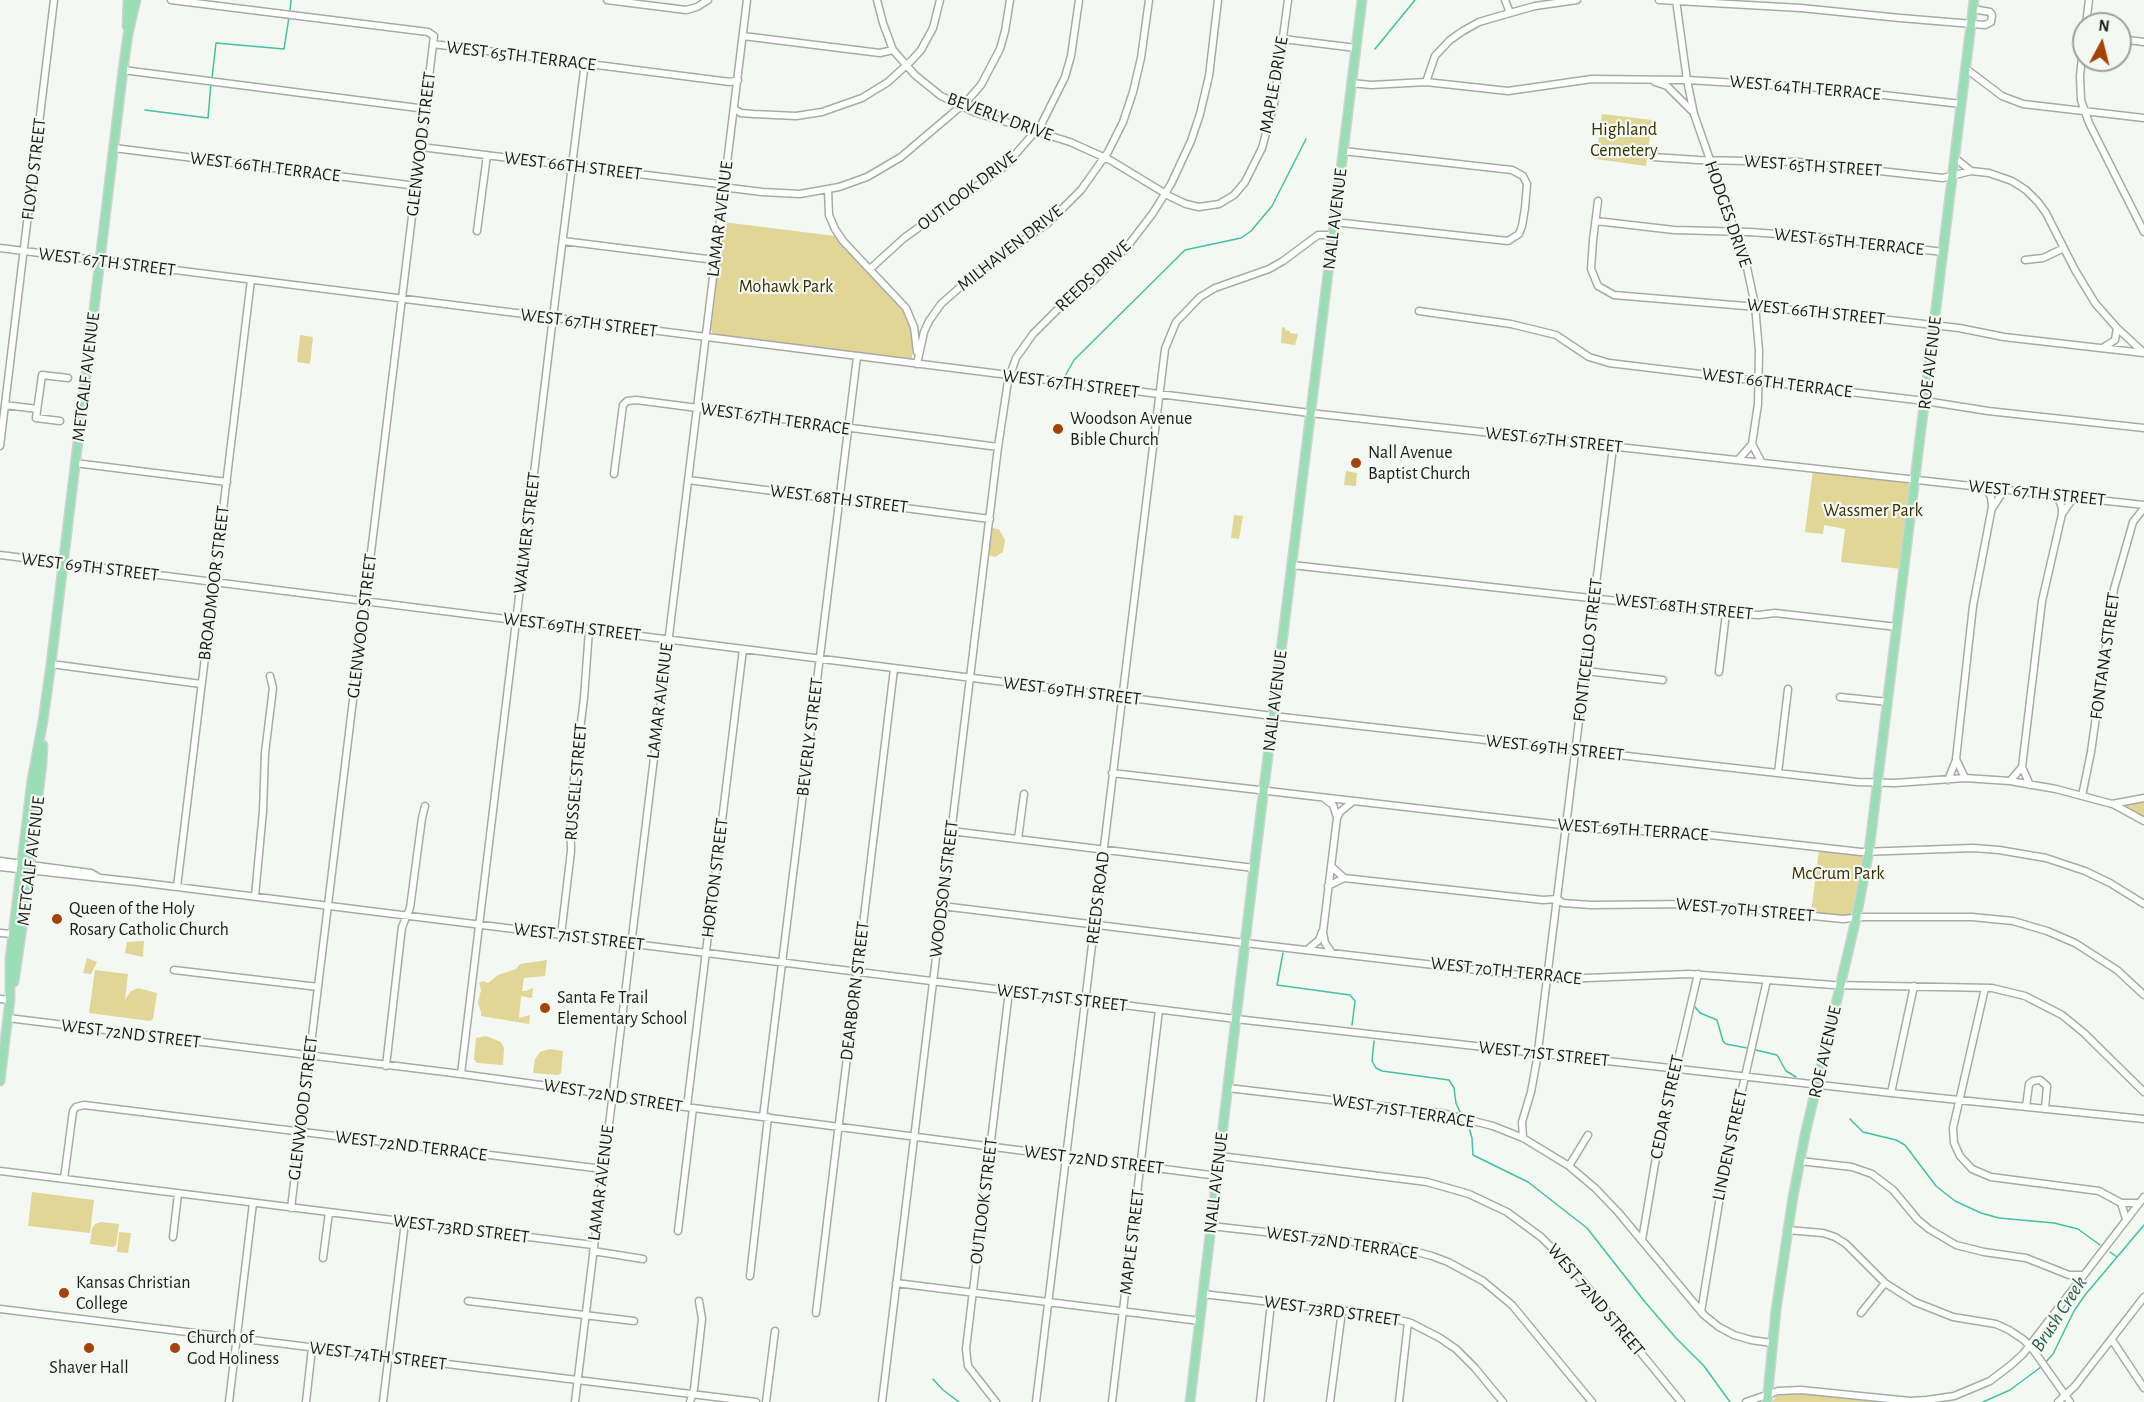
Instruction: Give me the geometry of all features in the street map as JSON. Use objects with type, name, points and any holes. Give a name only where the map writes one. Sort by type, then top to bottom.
[{"type":"main road","name":"METCALF AVENUE","points":[[128,0],[128,34]]},
{"type":"main road","name":"METCALF AVENUE","points":[[0,1081],[10,1000],[13,934],[42,763],[43,721],[123,70],[136,0]]},
{"type":"main road","name":"NALL AVENUE","points":[[1190,1402],[1263,792],[1362,0]]},
{"type":"main road","name":"ROE AVENUE","points":[[1767,1398],[1787,1230],[1800,1161],[1856,918],[1869,851],[1973,4]]},
{"type":"main road","name":"METCALF AVENUE","points":[[10,1000],[18,960],[25,867]]},
{"type":"street","name":"FLOYD STREET","points":[[0,446],[54,0]]},
{"type":"street","name":"WEST 65TH TERRACE","points":[[171,0],[428,32],[433,34],[433,44],[730,82],[738,80]]},
{"type":"street","points":[[607,0],[686,10],[697,7],[708,0]]},
{"type":"street","name":"LAMAR AVENUE","points":[[575,1402],[747,0]]},
{"type":"street","name":"BEVERLY DRIVE","points":[[877,0],[893,50],[928,87],[953,104],[1070,142],[1104,158],[1165,193]]},
{"type":"street","points":[[734,109],[741,113],[774,116],[822,112],[844,106],[872,92],[907,66],[925,43],[933,28],[940,0]]},
{"type":"street","name":"WEST 66TH STREET","points":[[421,147],[782,194],[828,190],[853,183],[886,167],[962,106],[981,85],[995,59],[1005,31],[1010,0]]},
{"type":"street","name":"OUTLOOK DRIVE","points":[[870,269],[913,231],[1005,166],[1036,131],[1052,106],[1065,77],[1071,56],[1079,0]]},
{"type":"street","name":"MILHAVEN DRIVE","points":[[917,364],[926,328],[941,304],[961,284],[1029,237],[1065,207],[1081,190],[1104,158],[1123,122],[1133,92],[1142,58],[1149,0]]},
{"type":"street","name":"REEDS DRIVE","points":[[1010,376],[1016,358],[1033,334],[1127,247],[1165,193],[1181,164],[1200,114],[1209,76],[1218,0]]},
{"type":"street","name":"MAPLE DRIVE","points":[[1165,193],[1186,204],[1199,207],[1219,204],[1239,191],[1251,172],[1269,126],[1277,89],[1288,0]]},
{"type":"street","points":[[1505,0],[1510,13]]},
{"type":"street","points":[[1426,82],[1431,63],[1440,49],[1479,22],[1535,6],[1577,0]]},
{"type":"street","points":[[1659,0],[1772,5],[1971,23]]},
{"type":"street","name":"HODGES DRIVE","points":[[1676,0],[1694,114],[1746,263],[1755,305],[1759,381],[1752,444]]},
{"type":"street","name":"ROE AVENUE","points":[[1971,23],[1989,24],[1992,18],[1988,11],[1973,4]]},
{"type":"street","points":[[743,36],[880,53],[893,50]]},
{"type":"street","points":[[1284,39],[1356,48]]},
{"type":"street","name":"GLENWOOD STREET","points":[[291,1208],[433,44]]},
{"type":"street","name":"WALMER STREET","points":[[461,1074],[572,165],[584,70],[588,64]]},
{"type":"street","points":[[1965,68],[1982,82],[2013,101],[2023,104],[2144,118]]},
{"type":"street","points":[[123,70],[426,109]]},
{"type":"street","points":[[2080,72],[2081,100],[2090,125],[2144,232]]},
{"type":"street","name":"WEST 64TH TERRACE","points":[[1351,83],[1371,85],[1426,82],[1508,91],[1592,79],[1687,80],[1823,88],[1961,104]]},
{"type":"street","name":"WEST 64TH TERRACE","points":[[1649,80],[1667,86],[1694,114]]},
{"type":"street","points":[[1963,86],[1972,81],[1982,82]]},
{"type":"street","name":"WEST 66TH TERRACE","points":[[114,148],[417,186]]},
{"type":"street","points":[[1334,222],[1508,241],[1519,234],[1522,226],[1527,184],[1523,176],[1512,170],[1343,151]]},
{"type":"street","points":[[477,231],[487,155]]},
{"type":"street","name":"WEST 65TH STREET","points":[[1653,157],[1710,161],[1798,162],[1943,178],[1971,171]]},
{"type":"street","name":"WEST 65TH STREET","points":[[1955,158],[1971,171],[2004,178],[2026,190],[2046,213],[2095,303],[2143,352]]},
{"type":"street","points":[[828,190],[829,215],[835,229],[843,241],[906,308],[914,327],[917,364]]},
{"type":"street","points":[[1596,221],[1598,201]]},
{"type":"street","name":"WEST 65TH TERRACE","points":[[1596,221],[1674,230],[1820,237],[1943,252]]},
{"type":"street","name":"WEST 66TH STREET","points":[[1596,221],[1591,269],[1595,282],[1605,292],[1621,296],[1755,305],[1934,325],[2004,337],[2143,352]]},
{"type":"street","name":"REEDS ROAD","points":[[1036,1402],[1163,356],[1169,337],[1181,315],[1193,302],[1215,288],[1269,269],[1318,235],[1332,236]]},
{"type":"street","points":[[563,241],[715,260]]},
{"type":"street","name":"WEST 67TH STREET","points":[[0,248],[1158,395],[2144,506]]},
{"type":"street","points":[[2025,260],[2043,258],[2064,248]]},
{"type":"street","name":"BROADMOOR STREET","points":[[177,886],[251,280]]},
{"type":"street","name":"WEST 66TH TERRACE","points":[[1419,311],[1511,324],[1556,335],[1589,357],[1609,363],[1925,401],[1989,411],[2144,428]]},
{"type":"street","points":[[914,327],[926,328]]},
{"type":"street","points":[[2103,347],[2115,340],[2117,328]]},
{"type":"street","name":"BEVERLY STREET","points":[[750,1276],[782,962],[857,357]]},
{"type":"street","points":[[60,421],[36,418],[42,375],[68,378]]},
{"type":"street","name":"WOODSON STREET","points":[[882,1402],[998,447],[1010,376]]},
{"type":"street","name":"WEST 67TH TERRACE","points":[[614,474],[623,405],[627,401],[636,400],[998,447]]},
{"type":"street","points":[[5,405],[37,409]]},
{"type":"street","points":[[1738,460],[1752,444],[1762,463]]},
{"type":"street","name":"FONTICELLO STREET","points":[[1524,1138],[1522,1122],[1532,1092],[1538,1053],[1613,447]]},
{"type":"street","points":[[75,463],[227,482]]},
{"type":"street","name":"WEST 68TH STREET","points":[[688,480],[990,519]]},
{"type":"street","points":[[1948,780],[1956,759],[1973,606],[1992,507],[1991,497],[1986,488]]},
{"type":"street","points":[[1992,507],[2004,490]]},
{"type":"street","points":[[2057,495],[2062,514]]},
{"type":"street","points":[[2030,785],[2022,767],[2042,601],[2062,514],[2074,497]]},
{"type":"street","points":[[2127,503],[2134,518]]},
{"type":"street","name":"FONTANA STREET","points":[[2082,796],[2093,742],[2114,589],[2134,518],[2144,506]]},
{"type":"street","name":"WEST 69TH STREET","points":[[0,555],[1273,716],[1878,783],[1965,778],[2010,781],[2112,804],[2144,798]]},
{"type":"street","name":"WEST 68TH STREET","points":[[1292,565],[1726,613],[1759,615],[1775,613],[1897,627]]},
{"type":"street","points":[[1719,672],[1726,613]]},
{"type":"street","name":"RUSSELL STREET","points":[[561,935],[571,851],[570,811],[584,698],[589,630]]},
{"type":"street","name":"HORTON STREET","points":[[678,1231],[706,953],[744,650]]},
{"type":"street","points":[[51,664],[201,684]]},
{"type":"street","name":"DEARBORN STREET","points":[[816,1313],[894,669]]},
{"type":"street","points":[[1586,671],[1663,680]]},
{"type":"street","points":[[255,896],[265,753],[273,688],[270,676]]},
{"type":"street","points":[[1778,773],[1788,689]]},
{"type":"street","points":[[1840,698],[1888,702]]},
{"type":"street","points":[[1956,759],[1965,778]]},
{"type":"street","points":[[2010,781],[2022,767]]},
{"type":"street","name":"WEST 69TH TERRACE","points":[[1112,773],[1566,826],[1692,833],[1869,851],[1973,848],[2026,854],[2085,871],[2144,904]]},
{"type":"street","points":[[1018,839],[1024,794]]},
{"type":"street","points":[[1323,798],[1333,805],[1337,818]]},
{"type":"street","points":[[1332,953],[1325,942],[1323,932],[1337,818],[1340,812],[1353,801]]},
{"type":"street","points":[[2112,804],[2144,821]]},
{"type":"street","points":[[386,1066],[402,927],[410,908],[425,806]]},
{"type":"street","points":[[951,831],[1254,868]]},
{"type":"street","name":"WEST 71ST STREET","points":[[0,861],[93,878],[177,886],[1160,1010],[1744,1077],[2144,1119]]},
{"type":"street","points":[[1328,886],[1344,878],[1331,866]]},
{"type":"street","name":"WEST 71ST STREET","points":[[0,867],[25,867]]},
{"type":"street","name":"WEST 70TH STREET","points":[[1344,878],[1543,900],[1557,899],[1563,903],[1591,905],[1703,904],[1843,919],[1992,918],[2030,925],[2063,937],[2096,955],[2117,970],[2144,995]]},
{"type":"street","name":"WEST 70TH TERRACE","points":[[942,906],[1245,944],[1537,977],[1548,975],[1556,979],[1698,974],[1841,985],[1985,988],[2025,996],[2062,1015],[2084,1033],[2144,1092]]},
{"type":"street","points":[[1306,950],[1319,940],[1323,932]]},
{"type":"street","points":[[0,933],[13,934]]},
{"type":"street","points":[[174,970],[318,987]]},
{"type":"street","name":"CEDAR STREET","points":[[1642,1240],[1659,1140],[1698,974]]},
{"type":"street","name":"LINDEN STREET","points":[[1701,1312],[1726,1160],[1767,980]]},
{"type":"street","points":[[1891,1093],[1914,986]]},
{"type":"street","points":[[1985,988],[1955,1117],[1953,1137],[1960,1156],[1972,1169],[1991,1178],[2092,1189],[2105,1193],[2121,1203],[2139,1203]]},
{"type":"street","name":"OUTLOOK STREET","points":[[996,1402],[968,1366],[966,1358],[1009,991]]},
{"type":"street","points":[[0,999],[10,1000]]},
{"type":"street","name":"MAPLE STREET","points":[[1112,1402],[1160,1010]]},
{"type":"street","name":"WEST 72ND STREET","points":[[8,1018],[461,1074],[690,1108],[1218,1176]]},
{"type":"street","points":[[2026,1107],[2028,1086],[2037,1079],[2047,1086],[2045,1109]]},
{"type":"street","name":"WEST 71ST TERRACE","points":[[1228,1088],[1442,1113],[1477,1121],[1524,1138],[1569,1166],[1613,1206],[1701,1312],[1719,1327],[1734,1335],[1772,1343]]},
{"type":"street","name":"WEST 72ND TERRACE","points":[[64,1179],[73,1115],[76,1107],[88,1105],[603,1169]]},
{"type":"street","points":[[1508,1132],[1522,1122]]},
{"type":"street","points":[[1569,1166],[1588,1135]]},
{"type":"street","name":"WEST 72ND STREET","points":[[1220,1156],[1427,1182],[1469,1194],[1508,1212],[1541,1237],[1565,1260],[1681,1402]]},
{"type":"street","points":[[1800,1161],[1852,1167],[1872,1174],[1893,1190],[1918,1220],[1943,1239],[1970,1249],[2036,1261],[2063,1274],[2084,1275]]},
{"type":"street","name":"WEST 73RD STREET","points":[[0,1171],[405,1222],[593,1248],[643,1259]]},
{"type":"street","points":[[172,1238],[178,1194]]},
{"type":"street","points":[[1746,1402],[1801,1390],[1910,1401],[1937,1399],[1972,1390],[1990,1381],[2011,1365],[2029,1346],[2144,1197]]},
{"type":"street","points":[[229,1402],[253,1203]]},
{"type":"street","points":[[2121,1203],[2126,1219]]},
{"type":"street","points":[[323,1258],[329,1212]]},
{"type":"street","points":[[383,1402],[405,1222]]},
{"type":"street","name":"WEST 72ND TERRACE","points":[[1211,1226],[1398,1247],[1448,1262],[1483,1281],[1512,1305],[1592,1402]]},
{"type":"street","points":[[1787,1230],[1823,1233],[1841,1240],[1885,1283],[1915,1302],[1953,1317],[2002,1327],[2016,1334],[2029,1346],[2070,1402]]},
{"type":"street","points":[[2063,1274],[2072,1291]]},
{"type":"street","points":[[896,1283],[1200,1321]]},
{"type":"street","points":[[1861,1313],[1885,1283]]},
{"type":"street","name":"WEST 73RD STREET","points":[[1203,1294],[1380,1315],[1408,1322],[1440,1338],[1461,1354],[1503,1402]]},
{"type":"street","points":[[2058,1402],[2112,1340],[2144,1297]]},
{"type":"street","points":[[468,1301],[634,1321]]},
{"type":"street","points":[[690,1402],[702,1319],[699,1301]]},
{"type":"street","points":[[1260,1402],[1271,1303]]},
{"type":"street","name":"WEST 74TH STREET","points":[[0,1309],[756,1402]]},
{"type":"street","points":[[1330,1402],[1342,1311]]},
{"type":"street","points":[[1399,1402],[1408,1322]]},
{"type":"street","points":[[1407,1338],[1421,1327]]},
{"type":"street","points":[[766,1402],[775,1331]]},
{"type":"street","points":[[2112,1340],[2144,1388]]},
{"type":"street","points":[[306,1402],[312,1348]]},
{"type":"green space","name":"Highland Cemetery","points":[[1602,114],[1652,120],[1646,166],[1596,159]]},
{"type":"green space","name":"Mohawk Park","points":[[723,222],[835,236],[907,316],[914,339],[912,358],[909,360],[713,334],[711,330]]},
{"type":"green space","points":[[1282,327],[1290,333],[1298,334],[1295,345],[1281,343]]},
{"type":"green space","points":[[300,335],[313,337],[310,364],[297,362]]},
{"type":"green space","name":"Wassmer Park","points":[[1813,470],[1907,481],[1910,486],[1901,569],[1841,562],[1845,529],[1824,525],[1823,534],[1805,532]]},
{"type":"green space","points":[[1346,471],[1357,473],[1356,486],[1344,485]]},
{"type":"green space","points":[[1234,515],[1243,516],[1239,539],[1231,538]]},
{"type":"green space","points":[[992,528],[999,529],[1005,540],[1003,552],[995,557],[989,555]]},
{"type":"green space","points":[[2144,801],[2144,818],[2122,807],[2121,804]]},
{"type":"green space","name":"McCrum Park","points":[[1819,850],[1863,856],[1852,915],[1849,917],[1811,913]]},
{"type":"green space","points":[[144,941],[143,957],[125,953],[127,942]]},
{"type":"green space","points":[[87,958],[97,962],[91,974],[83,973]]},
{"type":"green space","points":[[547,960],[545,976],[524,978],[522,991],[533,988],[532,998],[521,996],[519,1018],[530,1015],[529,1024],[481,1016],[478,1003],[481,990],[479,983],[483,981],[488,983],[498,975],[516,969],[520,964]]},
{"type":"green space","points":[[95,970],[128,974],[125,1000],[130,992],[138,988],[157,993],[153,1019],[150,1021],[89,1013]]},
{"type":"green space","points":[[486,1036],[501,1042],[504,1048],[503,1065],[477,1063],[474,1059],[476,1038]]},
{"type":"green space","points":[[550,1049],[563,1051],[561,1073],[558,1075],[533,1073],[535,1059],[540,1052]]},
{"type":"green space","points":[[32,1192],[94,1200],[90,1233],[28,1226]]},
{"type":"green space","points":[[101,1222],[119,1224],[116,1245],[113,1247],[90,1244],[92,1229],[95,1224]]},
{"type":"green space","points":[[119,1232],[131,1233],[128,1253],[117,1252]]},
{"type":"green space","points":[[1793,1393],[1887,1402],[1772,1402],[1776,1396]]},
{"type":"waterway","points":[[290,12],[291,0]]},
{"type":"waterway","points":[[1375,49],[1415,0]]},
{"type":"waterway","points":[[212,78],[216,43],[284,49],[289,17]]},
{"type":"waterway","points":[[145,110],[208,118],[211,83]]},
{"type":"waterway","points":[[1065,376],[1074,360],[1185,250],[1241,238],[1251,231],[1272,206],[1306,139]]},
{"type":"waterway","points":[[1283,953],[1277,985],[1350,995],[1355,1001],[1352,1025]]},
{"type":"waterway","points":[[1695,1007],[1700,1013],[1717,1020],[1726,1044],[1747,1048]]},
{"type":"waterway","points":[[1374,1041],[1372,1061],[1376,1068],[1382,1071],[1449,1080],[1454,1088],[1460,1112]]},
{"type":"waterway","points":[[1756,1050],[1777,1055],[1786,1071],[1796,1077]]},
{"type":"waterway","points":[[1850,1119],[1863,1132],[1896,1140],[1905,1145],[1936,1186],[1955,1201],[1981,1213],[1999,1218],[2054,1223],[2078,1229],[2100,1245]]},
{"type":"waterway","points":[[1468,1124],[1473,1155],[1528,1182],[1587,1228],[1645,1302],[1704,1366],[1730,1402]]},
{"type":"waterway","name":"Brush Creek","points":[[2044,1364],[2053,1354],[2074,1311],[2085,1295],[2144,1225]]},
{"type":"waterway","points":[[2110,1252],[2117,1257]]},
{"type":"waterway","name":"Brush Creek","points":[[1983,1402],[2010,1390],[2041,1367]]},
{"type":"waterway","points":[[933,1379],[959,1402]]},
{"type":"place","name":"Woodson Avenue Bible Church","points":[[1058,429]]},
{"type":"place","name":"Nall Avenue Baptist Church","points":[[1356,463]]},
{"type":"place","name":"Queen of the Holy Rosary Catholic Church","points":[[57,919]]},
{"type":"place","name":"Santa Fe Trail Elementary School","points":[[545,1008]]},
{"type":"place","name":"Kansas Christian College","points":[[64,1293]]},
{"type":"place","name":"Shaver Hall","points":[[89,1348]]},
{"type":"place","name":"Church of God Holiness","points":[[175,1348]]}]
